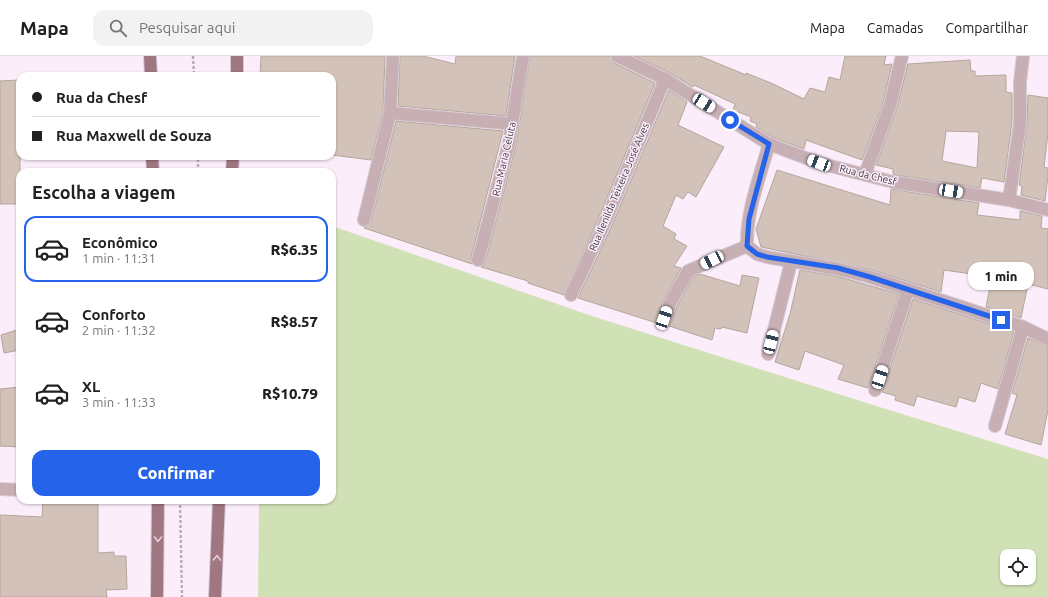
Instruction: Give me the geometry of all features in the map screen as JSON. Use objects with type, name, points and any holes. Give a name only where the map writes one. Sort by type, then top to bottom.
[{"type":"main road","points":[[150,56],[151,72]]},
{"type":"main road","points":[[237,72],[238,56]]},
{"type":"main road","points":[[157,597],[158,504]]},
{"type":"main road","points":[[215,597],[219,504]]},
{"type":"street","points":[[364,220],[390,113],[393,56]]},
{"type":"street","name":"Rua Maria Celuta","points":[[478,260],[513,124],[523,56]]},
{"type":"street","points":[[865,174],[890,105],[902,56]]},
{"type":"street","points":[[1009,200],[1020,123],[1020,82],[1023,56]]},
{"type":"street","name":"Rua da Chesf","points":[[622,57],[665,79],[769,144],[819,163],[893,182],[1009,200],[1048,210]]},
{"type":"street","name":"Rua Ilenilda Teixeira José Alves","points":[[571,295],[603,227],[665,79]]},
{"type":"street","points":[[390,113],[513,124]]},
{"type":"street","points":[[747,246],[749,219],[769,144]]},
{"type":"street","points":[[747,246],[757,254],[767,257],[791,262],[838,268],[870,277],[1022,327],[1048,339]]},
{"type":"street","points":[[664,318],[670,303],[688,271],[747,246]]},
{"type":"street","points":[[768,354],[791,262]]},
{"type":"street","points":[[876,390],[908,290]]},
{"type":"street","points":[[995,426],[1022,327]]},
{"type":"street","points":[[0,489],[16,490]]},
{"type":"path","points":[[193,56],[194,72]]},
{"type":"path","points":[[180,504],[182,597]]},
{"type":"green space","points":[[336,227],[595,317],[1048,459],[1048,597],[258,597],[259,504],[336,504]]},
{"type":"building","points":[[261,56],[385,56],[383,112],[371,160],[336,156],[336,72],[260,72]]},
{"type":"building","points":[[400,56],[423,56],[455,64],[456,56],[515,56],[506,116],[398,106]]},
{"type":"building","points":[[530,56],[610,56],[614,63],[655,83],[596,224],[564,295],[528,283],[528,281],[481,267],[485,262],[516,145]]},
{"type":"building","points":[[634,56],[700,56],[746,75],[746,73],[771,83],[804,99],[810,88],[825,92],[829,77],[840,80],[845,56],[886,56],[884,65],[892,64],[883,103],[862,160],[806,140],[804,149],[772,137],[756,127],[757,124],[750,121],[751,117],[733,110],[735,104],[694,85],[693,87],[668,72]]},
{"type":"building","points":[[970,60],[971,71],[975,71],[975,76],[1006,75],[1006,92],[1012,93],[1012,122],[1004,182],[982,178],[980,188],[895,175],[893,174],[893,169],[876,165],[897,107],[908,64]],"holes":[[[946,131],[979,132],[977,168],[942,161]]]},
{"type":"building","points":[[16,80],[16,160],[20,160],[20,168],[16,168],[16,204],[0,204],[0,81]]},
{"type":"building","points":[[669,90],[687,102],[678,125],[724,147],[696,197],[688,192],[683,199],[676,195],[663,226],[676,234],[674,239],[687,246],[674,266],[681,268],[663,301],[658,316],[660,324],[578,298],[610,230]]},
{"type":"building","points":[[1028,95],[1048,98],[1048,133],[1044,167],[1048,168],[1048,176],[1045,201],[1021,195],[1022,186],[1019,185],[1027,124]]},
{"type":"building","points":[[396,121],[503,131],[471,258],[472,264],[364,228],[371,222]]},
{"type":"building","points":[[777,170],[890,205],[891,189],[979,203],[977,215],[1020,220],[1020,211],[1042,216],[1041,228],[1048,229],[1048,289],[1028,284],[1021,318],[986,307],[992,277],[944,270],[941,292],[872,270],[761,247],[756,229]]},
{"type":"building","points":[[800,270],[836,276],[899,294],[868,388],[838,379],[844,365],[805,351],[799,370],[775,362],[790,314]]},
{"type":"building","points":[[700,274],[740,286],[742,275],[759,278],[747,333],[722,327],[721,329],[715,328],[712,340],[666,325],[672,321],[677,306],[693,277]]},
{"type":"building","points":[[913,299],[1014,332],[998,389],[981,383],[975,402],[959,397],[956,407],[917,396],[914,406],[895,400],[896,396],[882,392]]},
{"type":"building","points":[[16,330],[16,351],[4,353],[1,335]]},
{"type":"building","points":[[1028,338],[1048,346],[1048,410],[1041,445],[1005,434],[1017,395],[1012,393]]},
{"type":"building","points":[[16,387],[16,447],[0,446],[0,389]]},
{"type":"building","points":[[43,504],[98,504],[98,553],[114,552],[114,556],[126,556],[127,589],[106,590],[107,597],[0,597],[0,515],[42,517]]},
{"type":"route","points":[[730,120],[769,144],[749,219],[747,236],[747,246],[757,254],[791,262],[838,268],[1001,320]]}]
